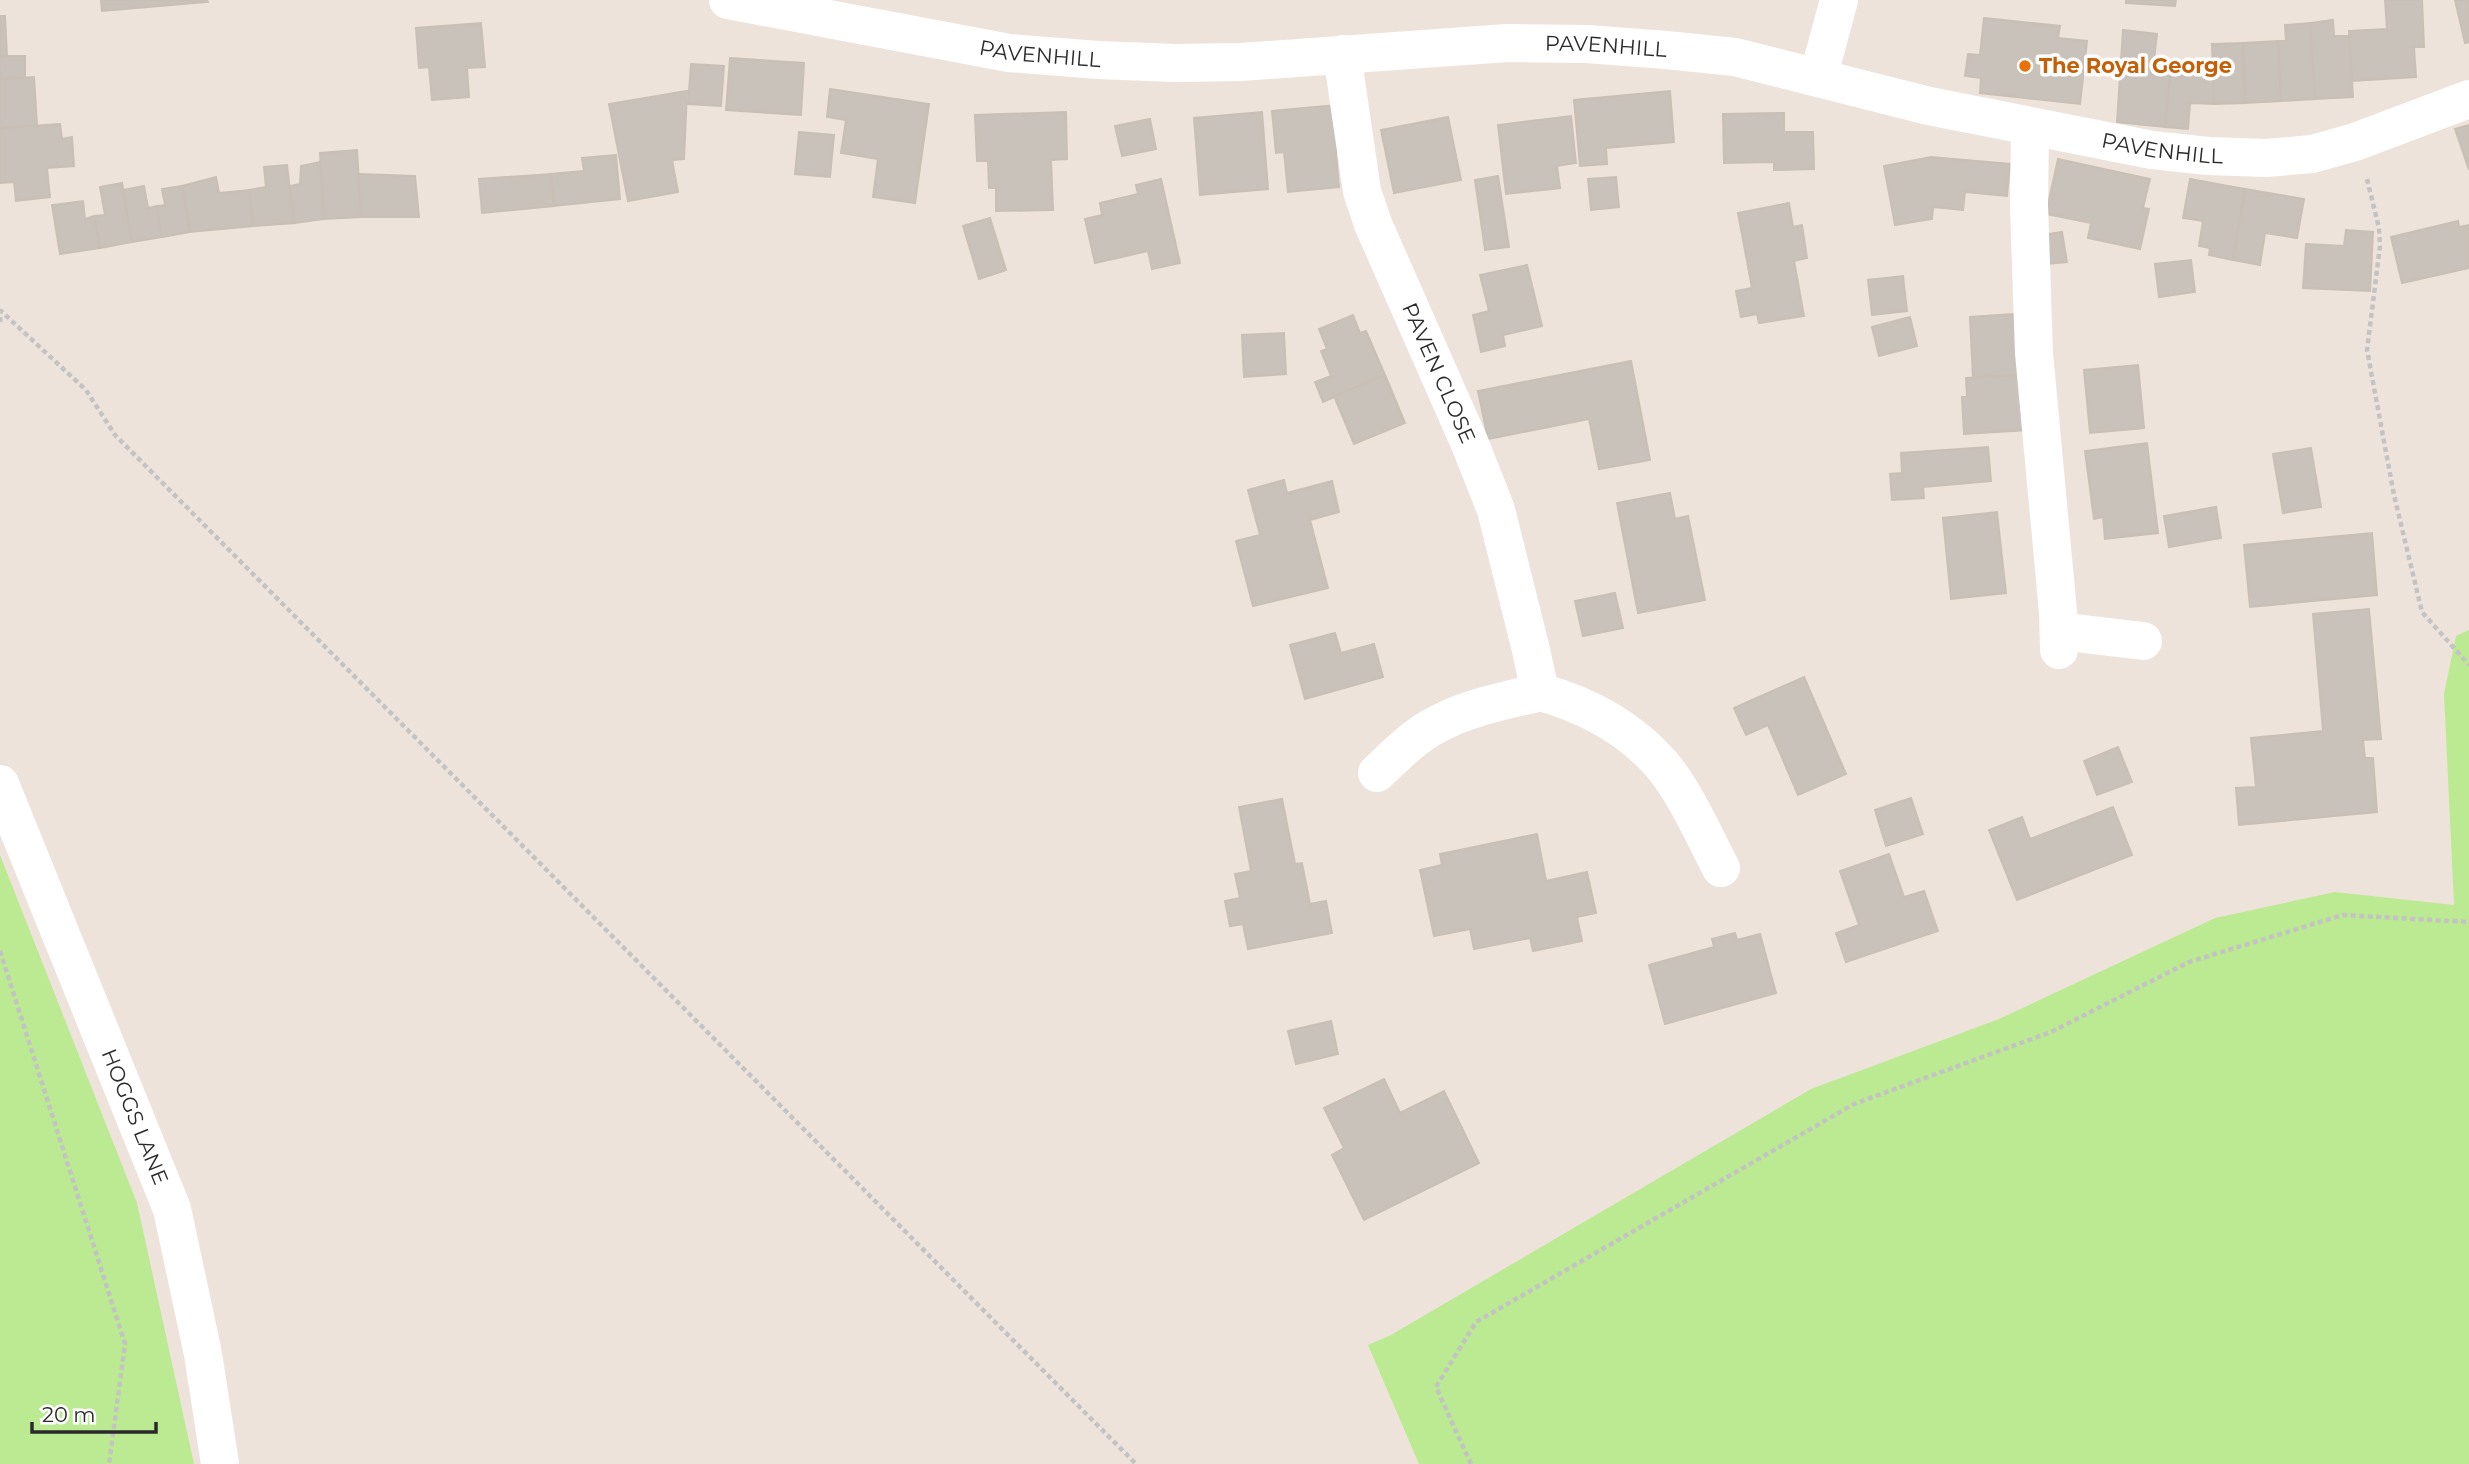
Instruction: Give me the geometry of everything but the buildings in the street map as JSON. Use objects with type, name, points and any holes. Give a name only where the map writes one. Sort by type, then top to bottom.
[{"type":"street","name":"PAVENHILL","points":[[728,0],[1009,53],[1175,63],[1241,62],[1507,43],[1587,44],[1735,57],[1929,106],[2152,150],[2208,156],[2266,158],[2312,154],[2354,142],[2469,99]]},
{"type":"street","points":[[1818,78],[1839,0]]},
{"type":"street","name":"PAVEN CLOSE","points":[[1342,54],[1363,191],[1373,224],[1470,444],[1496,510],[1540,692]]},
{"type":"street","points":[[2030,127],[2029,205],[2034,353],[2059,640],[2143,640]]},
{"type":"street","points":[[1377,773],[1401,750],[1436,724],[1489,704],[1540,692],[1597,713],[1624,730],[1663,766],[1721,867]]},
{"type":"street","name":"HOGGS LANE","points":[[0,784],[172,1209],[203,1354],[220,1464]]},
{"type":"path","points":[[2354,142],[2364,167],[2379,228],[2380,246],[2367,350],[2407,552],[2422,612],[2469,666]]},
{"type":"path","points":[[0,322],[1,311],[86,390],[115,435],[1136,1464]]},
{"type":"path","points":[[1471,1464],[1436,1387],[1476,1322],[1854,1104],[2050,1032],[2189,962],[2343,915],[2469,922]]},
{"type":"path","points":[[0,951],[125,1344],[109,1464]]},
{"type":"green space","points":[[2469,630],[2469,1464],[1419,1464],[1368,1345],[1391,1335],[1811,1089],[1999,1019],[2215,918],[2335,892],[2454,905],[2444,694],[2456,636]]},
{"type":"green space","points":[[0,855],[137,1203],[194,1464],[0,1464]]},
{"type":"place","name":"The Royal George","points":[[2025,66]]}]
